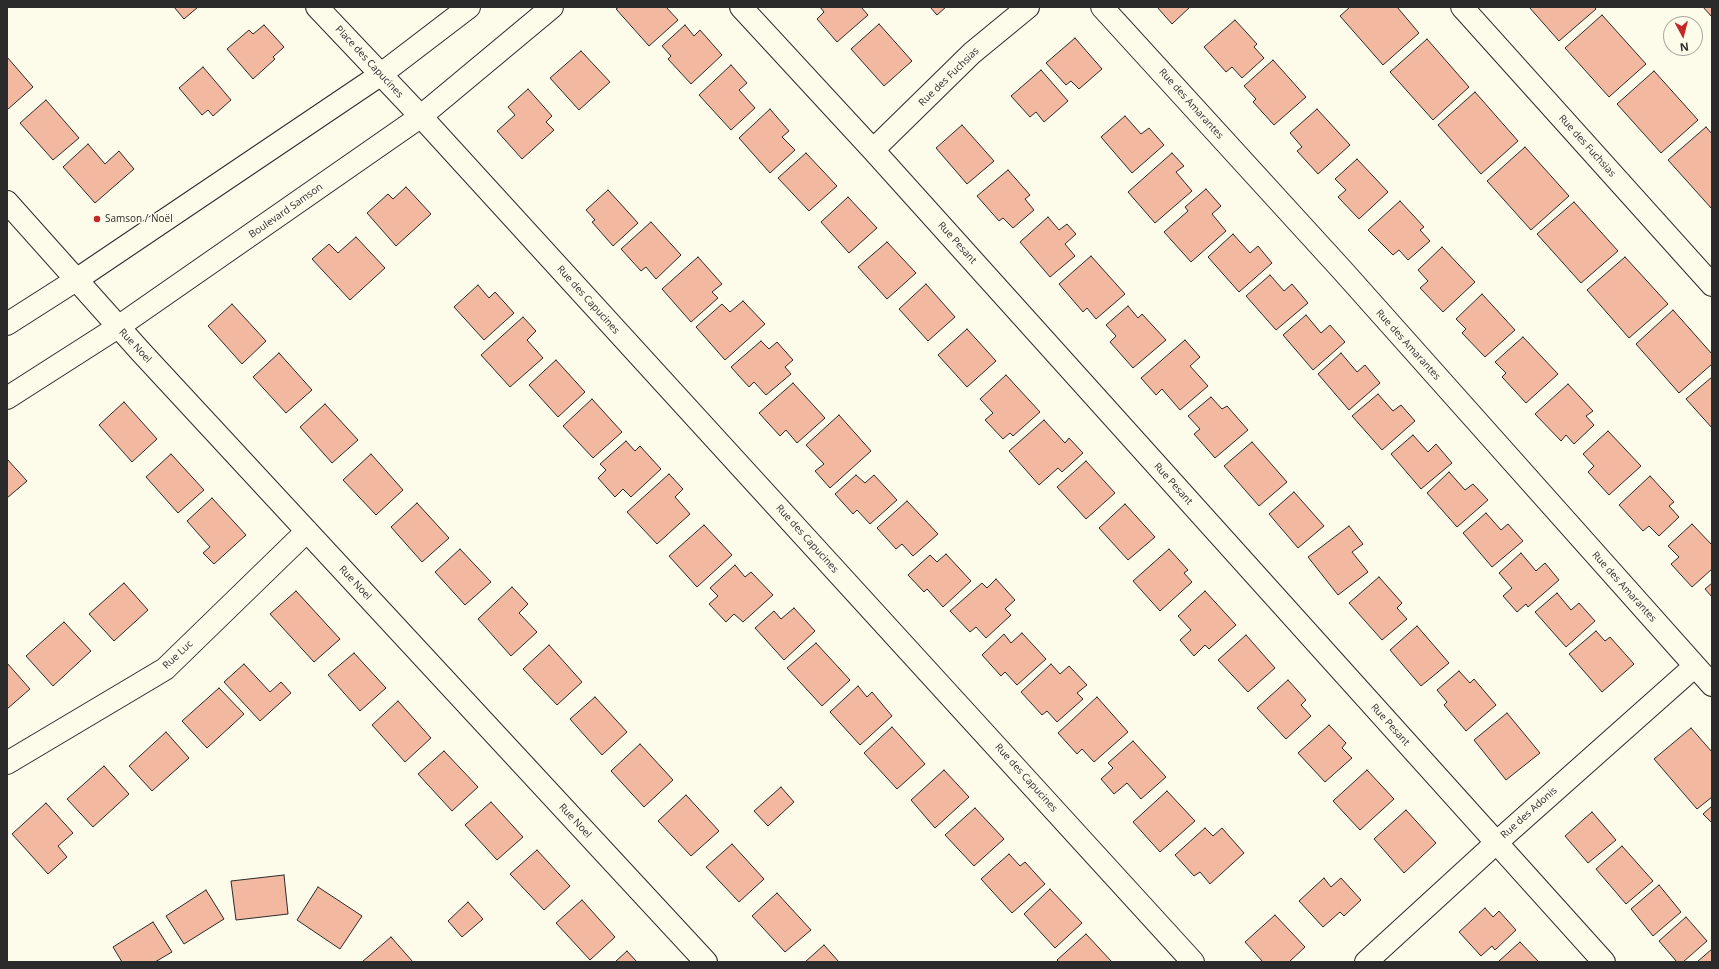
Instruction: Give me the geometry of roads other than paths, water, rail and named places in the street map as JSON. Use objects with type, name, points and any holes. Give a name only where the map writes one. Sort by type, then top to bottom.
[{"type":"street","name":"Place des Capucines","points":[[317,7],[420,117]]},
{"type":"street","points":[[7,324],[76,280],[380,75],[469,7]]},
{"type":"street","name":"Boulevard Samson","points":[[7,398],[118,327],[420,117],[552,7]]},
{"type":"street","name":"Rue Pesant","points":[[741,7],[873,150],[1604,962]]},
{"type":"street","name":"Rue des Fuchsias","points":[[873,150],[972,53],[1028,7]]},
{"type":"street","name":"Rue des Amarantes","points":[[1102,7],[1343,271],[1712,685]]},
{"type":"street","name":"Rue des Fuchsias","points":[[1462,7],[1712,285]]},
{"type":"street","name":"Rue des Capucines","points":[[420,117],[1193,962]]},
{"type":"street","name":"Rue Noel","points":[[7,202],[118,327],[706,962]]},
{"type":"street","name":"Rue Luc","points":[[7,764],[165,669],[307,531]]},
{"type":"street","name":"Rue des Adonis","points":[[1366,962],[1496,842],[1695,666]]},
{"type":"place","name":"Samson / Noël","points":[[97,219]]}]
